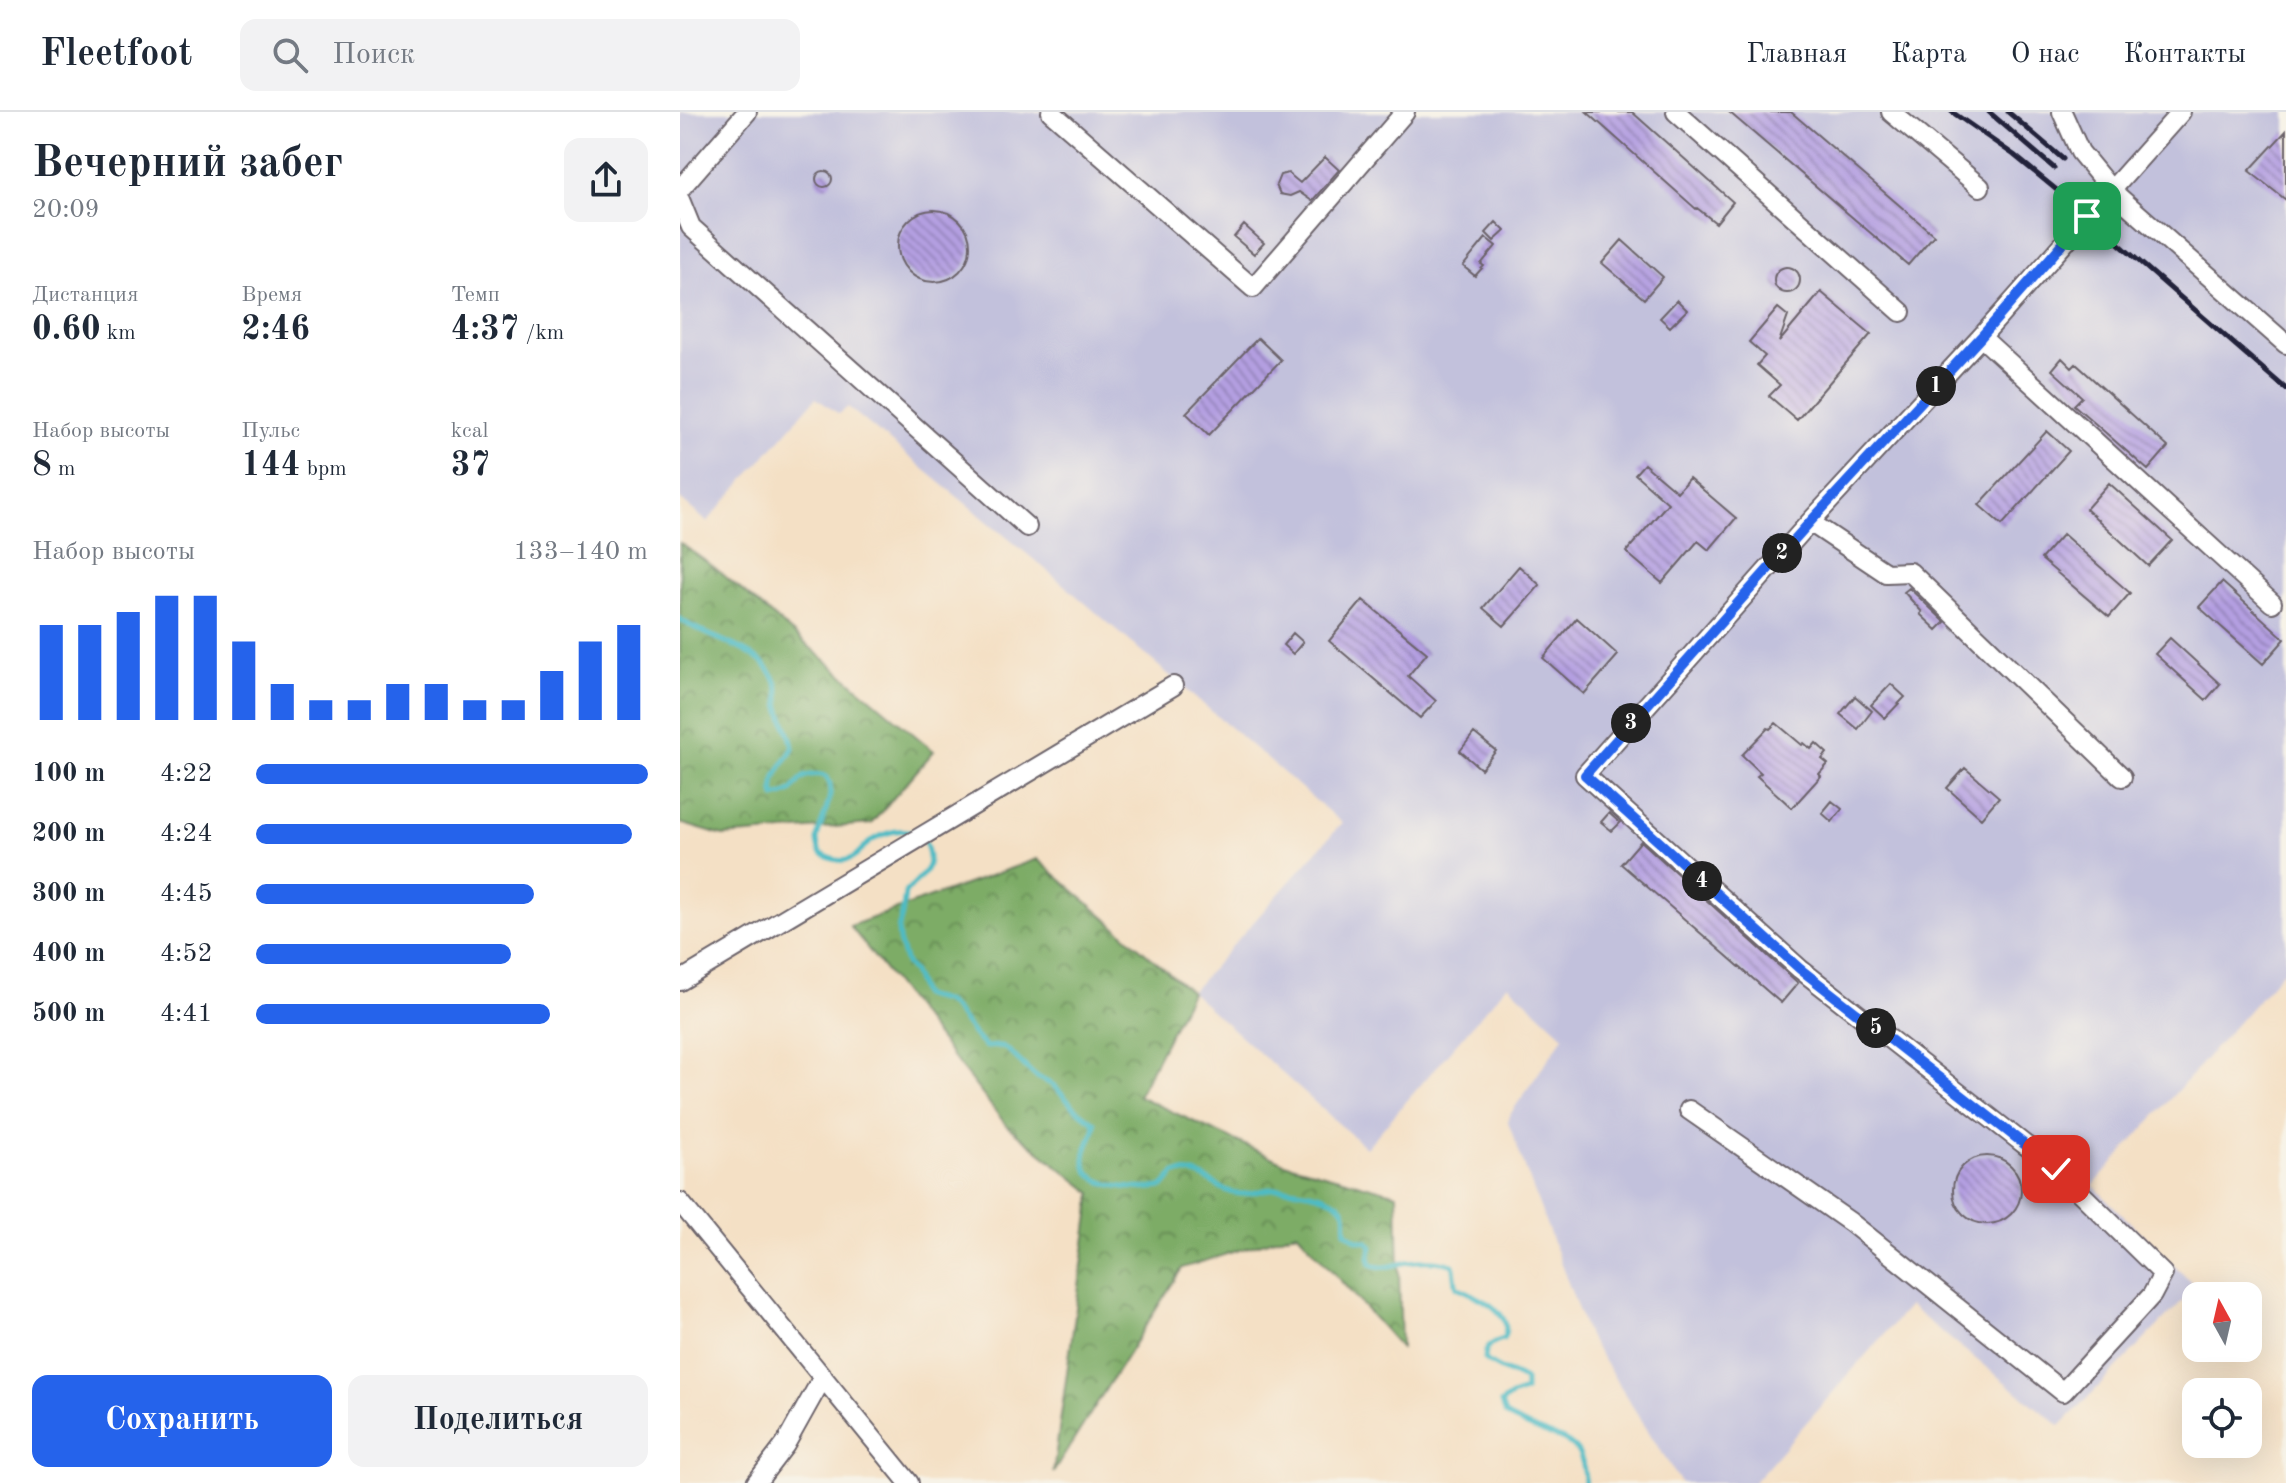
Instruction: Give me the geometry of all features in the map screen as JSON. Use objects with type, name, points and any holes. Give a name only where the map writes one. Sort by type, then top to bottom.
[{"type":"street","points":[[680,189],[747,112]]},
{"type":"street","points":[[1051,112],[1253,288],[1405,112]]},
{"type":"street","points":[[1676,112],[1901,312]]},
{"type":"street","points":[[1891,112],[1980,187]]},
{"type":"street","points":[[2062,112],[2080,152],[2112,191],[2286,344]]},
{"type":"street","points":[[1689,1110],[1850,1222],[2063,1392],[2152,1295],[2163,1274],[2056,1169],[1800,969],[1585,775],[2181,112]]},
{"type":"street","points":[[680,200],[691,227],[1027,527]]},
{"type":"street","points":[[1981,337],[2272,603]]},
{"type":"street","points":[[1810,522],[1886,573],[1910,572],[2122,777]]},
{"type":"street","points":[[680,981],[1173,686]]},
{"type":"street","points":[[680,1202],[909,1483]]},
{"type":"street","points":[[756,1483],[785,1445],[823,1377]]},
{"type":"shaded area","points":[[680,112],[2286,112],[2286,968],[2093,1186],[2191,1282],[2182,1282],[2182,1301],[2060,1426],[1909,1306],[1753,1483],[1681,1483],[1588,1336],[1508,1122],[1509,1116],[1564,1036],[1508,984],[1366,1148],[1191,992],[1342,823],[1043,567],[848,407],[839,414],[816,398],[707,522],[680,499]]},
{"type":"green space","points":[[680,543],[715,568],[934,751],[871,824],[723,836],[680,823]]},
{"type":"green space","points":[[1037,859],[1191,992],[1138,1096],[1284,1163],[1397,1194],[1401,1348],[1297,1232],[1182,1268],[1053,1473],[1092,1193],[1007,1126],[850,926]]},
{"type":"building","points":[[1587,112],[1632,112],[1733,202],[1716,223],[1696,209]]},
{"type":"building","points":[[1729,112],[1791,112],[1934,235],[1908,265]]},
{"type":"building","points":[[2286,131],[2286,200],[2249,171]]},
{"type":"building","points":[[1325,157],[1339,170],[1312,201],[1299,192],[1290,196],[1280,194],[1276,185],[1280,175],[1288,173],[1300,183]]},
{"type":"building","points":[[824,171],[830,173],[830,185],[824,187],[818,185],[816,179],[818,173]]},
{"type":"building","points":[[941,210],[960,220],[968,232],[968,260],[960,272],[948,280],[927,282],[908,272],[900,260],[898,239],[908,220],[920,212]]},
{"type":"building","points":[[1496,222],[1505,231],[1494,241],[1486,233]]},
{"type":"building","points":[[1244,225],[1264,243],[1254,254],[1234,237]]},
{"type":"building","points":[[1486,238],[1496,246],[1475,276],[1463,266]]},
{"type":"building","points":[[1622,240],[1663,277],[1644,299],[1602,263]]},
{"type":"building","points":[[1787,267],[1796,271],[1800,280],[1796,289],[1787,293],[1778,289],[1774,280],[1778,271]]},
{"type":"building","points":[[1821,292],[1871,334],[1797,420],[1769,396],[1780,385],[1757,365],[1765,356],[1749,342],[1778,308],[1788,316],[1779,342]]},
{"type":"building","points":[[1677,300],[1687,310],[1670,327],[1660,318]]},
{"type":"building","points":[[1258,338],[1281,360],[1209,435],[1186,413]]},
{"type":"building","points":[[2062,358],[2072,368],[2076,364],[2168,447],[2148,470],[2074,405],[2082,397],[2052,370]]},
{"type":"building","points":[[2047,431],[2069,451],[2002,525],[1979,505]]},
{"type":"building","points":[[1644,464],[1677,492],[1689,478],[1736,518],[1709,550],[1698,541],[1662,583],[1626,552],[1668,503],[1635,474]]},
{"type":"building","points":[[2109,483],[2172,540],[2148,566],[2086,509]]},
{"type":"building","points":[[2063,534],[2130,593],[2109,617],[2041,559]]},
{"type":"building","points":[[1519,566],[1540,585],[1504,626],[1483,608]]},
{"type":"building","points":[[2222,582],[2285,639],[2263,664],[2199,607]]},
{"type":"building","points":[[1909,588],[1945,622],[1937,630],[1904,592]]},
{"type":"building","points":[[1363,600],[1427,653],[1408,676],[1436,701],[1420,718],[1329,641]]},
{"type":"building","points":[[1577,618],[1618,655],[1584,694],[1543,658]]},
{"type":"building","points":[[1293,633],[1303,642],[1293,654],[1283,645]]},
{"type":"building","points":[[2170,638],[2220,684],[2206,700],[2155,654]]},
{"type":"building","points":[[1891,684],[1905,697],[1885,718],[1871,705]]},
{"type":"building","points":[[1855,696],[1872,711],[1858,729],[1840,714]]},
{"type":"building","points":[[1776,723],[1802,745],[1804,743],[1811,749],[1816,743],[1827,753],[1822,759],[1828,764],[1819,774],[1821,776],[1792,808],[1757,776],[1761,773],[1742,755]]},
{"type":"building","points":[[1474,733],[1496,751],[1481,769],[1460,751]]},
{"type":"building","points":[[1965,768],[1999,797],[1981,818],[1947,788]]},
{"type":"building","points":[[1832,801],[1842,809],[1832,822],[1822,813]]},
{"type":"building","points":[[1609,813],[1620,823],[1612,831],[1601,822]]},
{"type":"building","points":[[1641,841],[1798,983],[1781,1003],[1621,864]]},
{"type":"building","points":[[1980,1156],[1994,1156],[2006,1161],[2016,1171],[2021,1190],[2016,1209],[2006,1219],[1994,1224],[1980,1224],[1968,1219],[1958,1209],[1953,1197],[1953,1183],[1958,1171],[1968,1161]]},
{"type":"waterway","points":[[680,619],[751,654],[772,674],[793,748],[778,771],[774,783],[775,797],[790,791],[800,780],[811,775],[823,775],[829,781],[829,800],[817,840],[820,853],[846,860],[882,835],[896,831],[916,833]]},
{"type":"waterway","points":[[924,839],[928,864],[905,893],[898,929],[906,964],[913,972],[922,995],[947,1003],[986,1047],[1002,1046],[1035,1076],[1053,1085],[1095,1123],[1085,1158],[1087,1169],[1093,1176],[1115,1186],[1153,1188],[1163,1187],[1175,1173],[1186,1173],[1203,1177],[1223,1189],[1240,1194],[1271,1189],[1312,1193],[1341,1206],[1345,1213],[1346,1232],[1372,1247],[1369,1257],[1371,1264],[1384,1267],[1426,1261],[1453,1265],[1457,1287],[1492,1306],[1504,1321],[1506,1329],[1503,1339],[1490,1346],[1485,1359],[1525,1380],[1525,1391],[1501,1403],[1505,1414],[1574,1447],[1580,1455],[1585,1483]]},
{"type":"railway","points":[[1952,112],[2014,155],[2064,196],[2286,389]]},
{"type":"railway","points":[[1989,112],[2054,168]]},
{"type":"railway","points":[[2008,112],[2063,159]]},
{"type":"route","points":[[2056,1169],[1800,969],[1585,775],[2087,216]]}]
